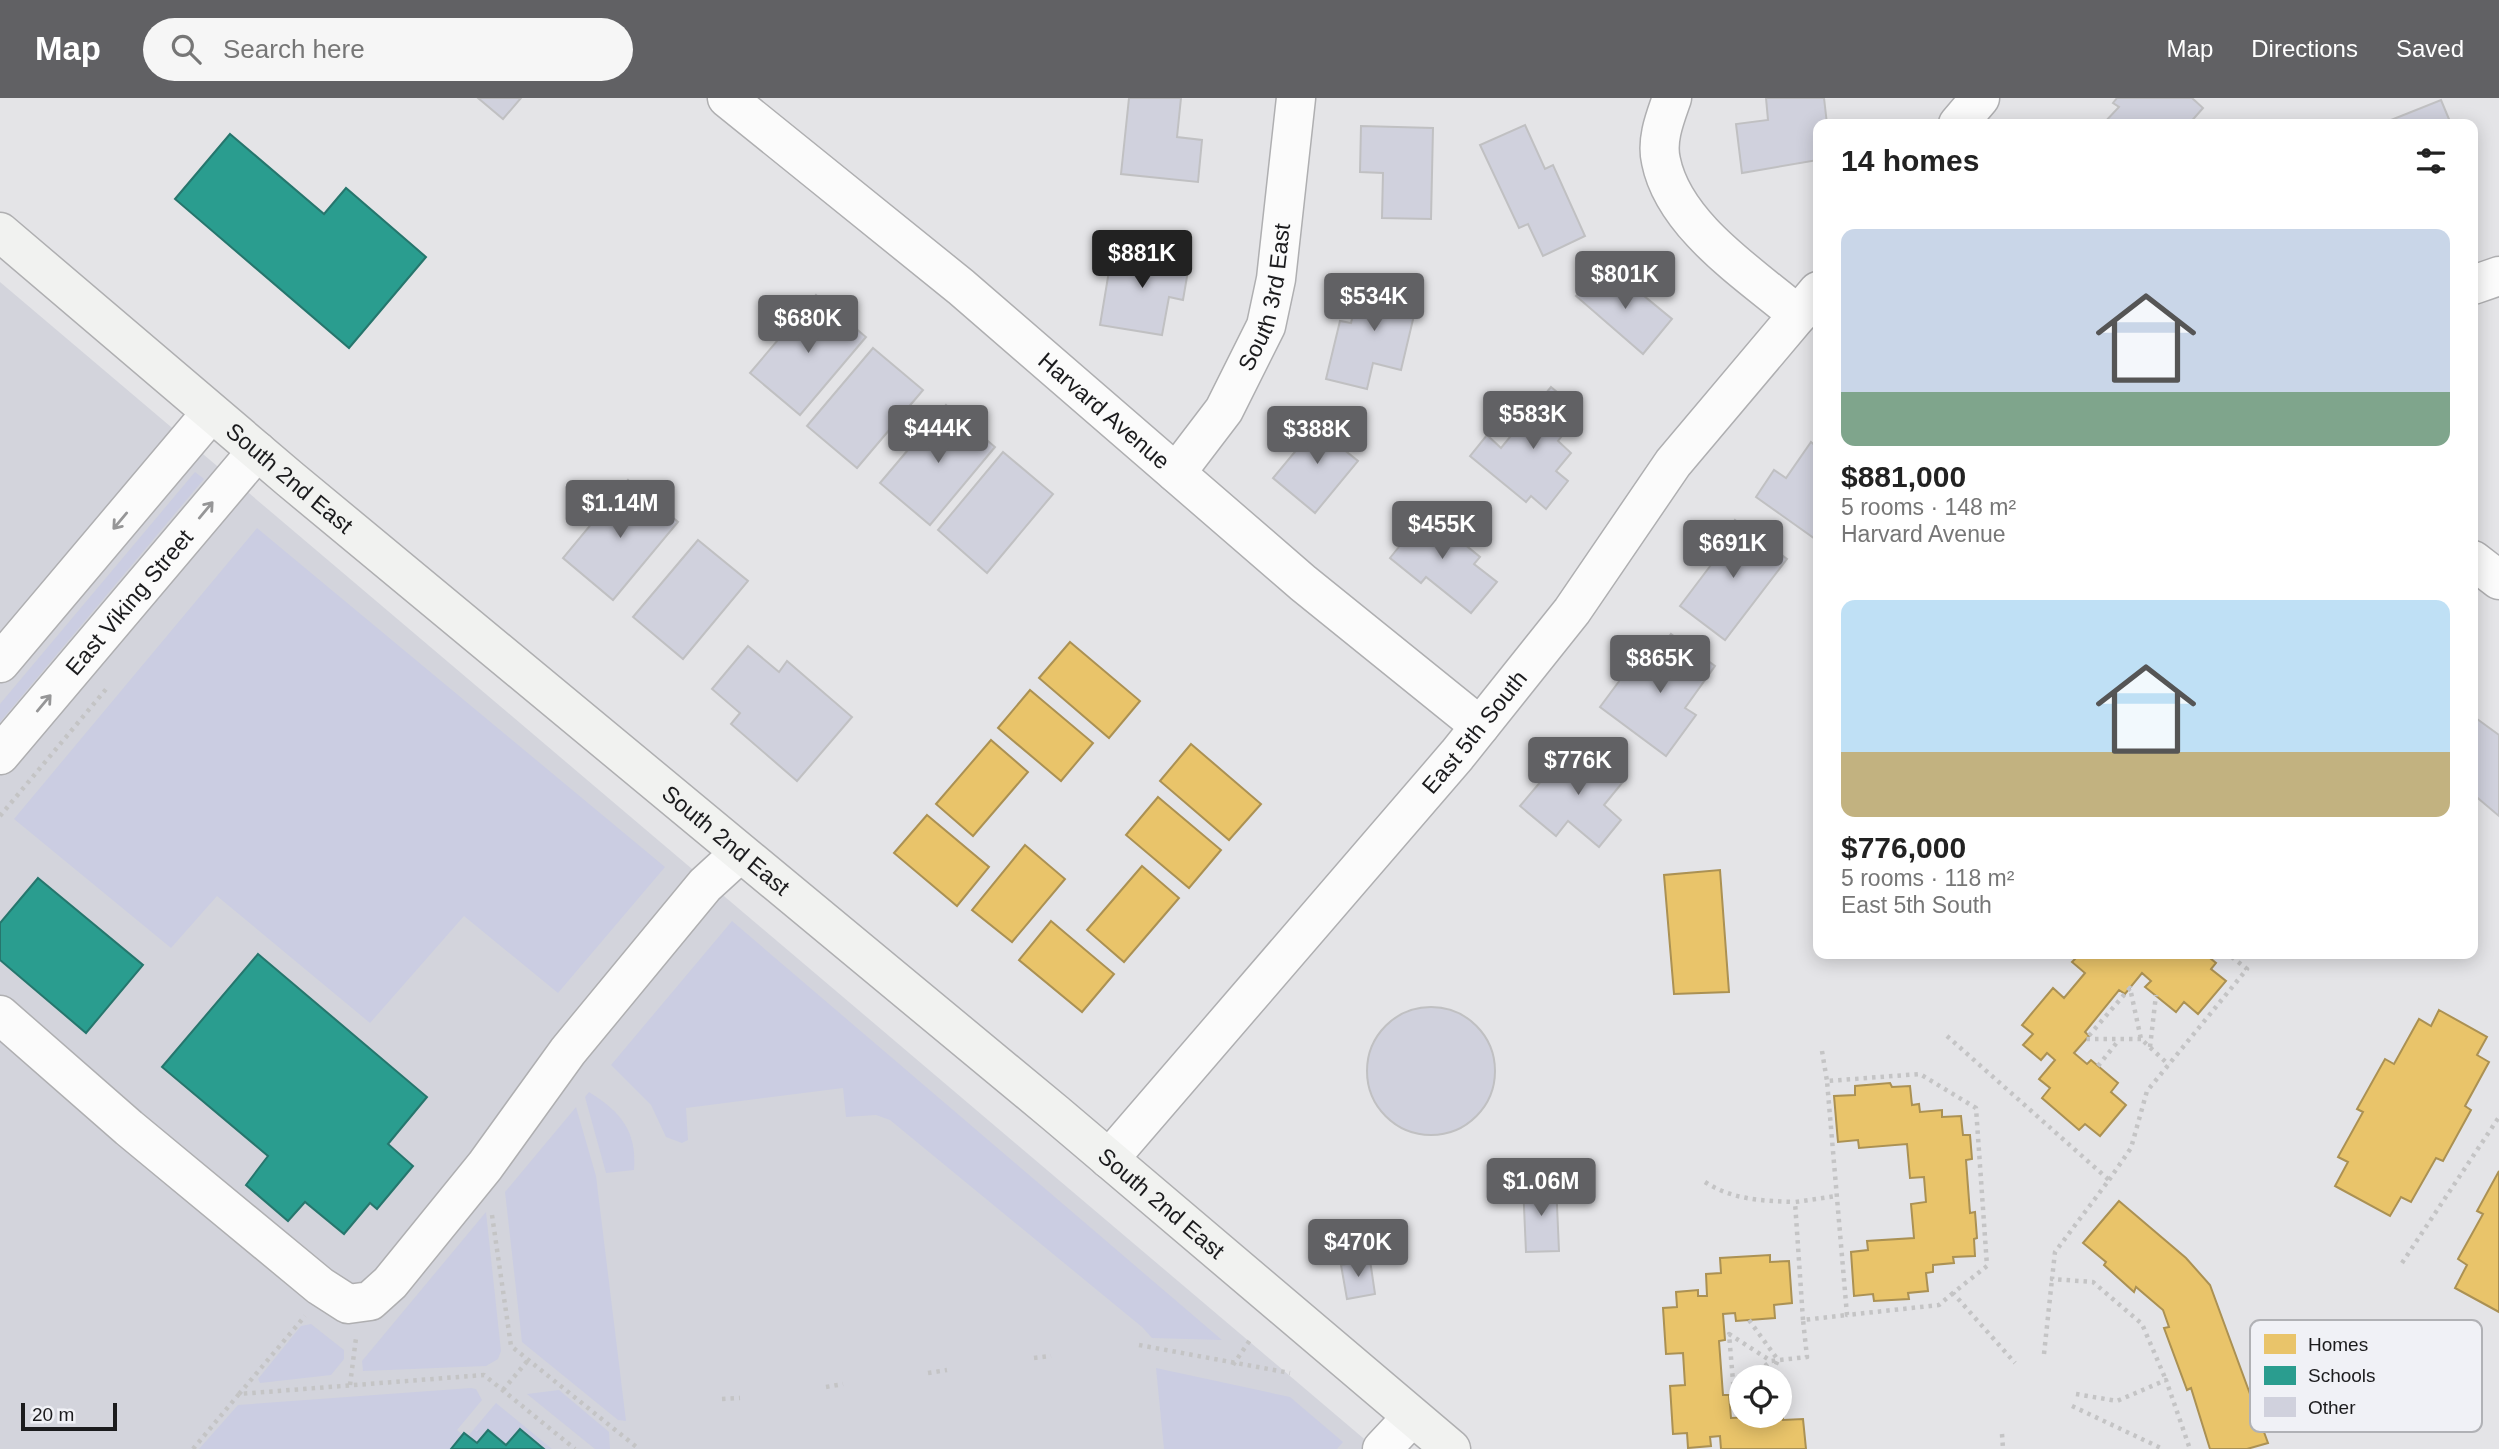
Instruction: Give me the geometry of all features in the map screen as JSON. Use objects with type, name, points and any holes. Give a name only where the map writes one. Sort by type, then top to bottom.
[{"type":"main road","name":"South 2nd East","points":[[0,232],[257,452],[1109,1159],[1451,1449]]},
{"type":"street","name":"Harvard Avenue","points":[[727,98],[961,287],[1303,583],[1480,726]]},
{"type":"street","name":"South 3rd East","points":[[1177,473],[1224,411],[1266,326],[1276,279],[1296,98]]},
{"type":"street","points":[[1672,98],[1660,142],[1661,161],[1683,213],[1808,303]]},
{"type":"street","points":[[1962,119],[1979,98]]},
{"type":"street","points":[[2478,283],[2499,276]]},
{"type":"street","name":"East 5th South","points":[[1109,1159],[1480,726],[1572,611],[1672,463],[1808,303]]},
{"type":"street","points":[[0,663],[211,413]]},
{"type":"street","name":"East Viking Street","points":[[0,755],[257,452]]},
{"type":"street","points":[[2478,563],[2499,580]]},
{"type":"street","points":[[0,1015],[320,1286],[348,1304],[370,1301],[390,1283],[485,1166],[568,1051],[705,885],[740,853]]},
{"type":"street","points":[[1382,1449],[1412,1417]]},
{"type":"path","points":[[2044,1354],[2055,1252],[2131,1148],[2147,1091],[2246,969],[2234,959]]},
{"type":"path","points":[[2141,1039],[2086,1039],[2130,988],[2141,1039],[2169,1065]]},
{"type":"path","points":[[2150,1047],[2156,995]]},
{"type":"path","points":[[1947,1036],[2109,1180]]},
{"type":"path","points":[[2098,1066],[2119,1039]]},
{"type":"path","points":[[1822,1051],[1847,1315]]},
{"type":"path","points":[[1803,1320],[1939,1305],[1987,1266],[1976,1108],[1920,1074],[1827,1082]]},
{"type":"path","points":[[2402,1263],[2499,1117]]},
{"type":"path","points":[[1705,1182],[1719,1191],[1757,1201],[1795,1202],[1837,1196]]},
{"type":"path","points":[[1766,1365],[1771,1361],[1807,1357],[1795,1202]]},
{"type":"path","points":[[491,1207],[510,1346],[530,1359],[639,1449]]},
{"type":"path","points":[[2052,1279],[2093,1282],[2142,1324],[2166,1380],[2190,1449]]},
{"type":"path","points":[[1953,1293],[2015,1363]]},
{"type":"path","points":[[1749,1320],[1778,1360]]},
{"type":"path","points":[[350,1385],[357,1330]]},
{"type":"path","points":[[1732,1365],[1729,1334],[1771,1361]]},
{"type":"path","points":[[1233,1365],[1250,1340]]},
{"type":"path","points":[[1139,1345],[1233,1365],[1290,1373]]},
{"type":"path","points":[[1034,1358],[1051,1356]]},
{"type":"path","points":[[503,1390],[530,1359]]},
{"type":"path","points":[[1776,1365],[1778,1360]]},
{"type":"path","points":[[928,1373],[947,1370]]},
{"type":"path","points":[[193,1449],[239,1394],[484,1375],[575,1449]]},
{"type":"path","points":[[2076,1394],[2117,1401],[2166,1380]]},
{"type":"path","points":[[826,1387],[843,1384]]},
{"type":"path","points":[[722,1399],[740,1398]]},
{"type":"path","points":[[2072,1406],[2163,1449]]},
{"type":"path","points":[[2002,1434],[2003,1449]]},
{"type":"shaded area","points":[[0,282],[1376,1449],[0,1449]]},
{"type":"shaded area","points":[[195,472],[204,479],[0,722],[0,704]]},
{"type":"shaded area","points":[[257,528],[665,867],[558,993],[464,916],[370,1023],[217,896],[171,948],[14,819]]},
{"type":"shaded area","points":[[732,921],[1222,1340],[1152,1338],[890,1120],[876,1115],[846,1117],[843,1088],[686,1108],[688,1140],[682,1143],[666,1137],[651,1105],[611,1065]]},
{"type":"shaded area","points":[[589,1092],[610,1107],[625,1124],[633,1144],[634,1170],[606,1173],[585,1097]]},
{"type":"shaded area","points":[[576,1107],[596,1176],[626,1421],[618,1420],[522,1342],[505,1192]]},
{"type":"shaded area","points":[[486,1212],[501,1351],[498,1359],[486,1366],[363,1371],[362,1361]]},
{"type":"shaded area","points":[[311,1324],[344,1350],[344,1359],[331,1375],[260,1383],[258,1379],[301,1326]]},
{"type":"shaded area","points":[[1156,1368],[1290,1397],[1343,1442],[1337,1449],[1164,1449]]},
{"type":"shaded area","points":[[476,1389],[482,1400],[457,1430],[463,1435],[451,1449],[199,1449],[238,1405]]},
{"type":"shaded area","points":[[559,1390],[609,1432],[610,1449],[595,1449],[527,1394]]},
{"type":"shaded area","points":[[496,1403],[552,1449],[544,1449],[520,1429],[506,1445],[488,1430],[477,1443],[468,1436]]},
{"type":"building: Homes","points":[[1070,642],[1140,701],[1109,738],[1039,678]]},
{"type":"building: Homes","points":[[1030,690],[1093,743],[1061,781],[998,728]]},
{"type":"building: Homes","points":[[991,740],[1028,772],[973,836],[936,804]]},
{"type":"building: Homes","points":[[1191,744],[1261,804],[1229,840],[1160,781]]},
{"type":"building: Homes","points":[[1158,797],[1221,850],[1189,888],[1126,835]]},
{"type":"building: Homes","points":[[927,815],[989,867],[957,906],[894,853]]},
{"type":"building: Homes","points":[[1025,845],[1065,879],[1012,942],[972,910]]},
{"type":"building: Homes","points":[[1142,866],[1179,898],[1124,962],[1087,930]]},
{"type":"building: Homes","points":[[1720,870],[1729,992],[1674,994],[1664,875]]},
{"type":"building: Homes","points":[[1051,921],[1114,974],[1082,1012],[1019,960]]},
{"type":"building: Homes","points":[[2075,959],[2211,959],[2216,963],[2211,969],[2226,981],[2198,1014],[2184,1002],[2176,1012],[2145,987],[2151,981],[2142,973],[2125,994],[2119,990],[2085,1032],[2089,1036],[2074,1053],[2087,1064],[2091,1060],[2118,1083],[2111,1092],[2126,1105],[2100,1136],[2085,1124],[2079,1130],[2042,1098],[2050,1088],[2039,1079],[2055,1060],[2047,1053],[2041,1060],[2023,1045],[2033,1034],[2022,1025],[2053,988],[2064,998],[2085,973],[2072,962]]},
{"type":"building: Homes","points":[[2439,1010],[2487,1037],[2477,1055],[2489,1062],[2465,1106],[2471,1110],[2443,1161],[2436,1158],[2411,1202],[2401,1197],[2390,1216],[2335,1186],[2348,1162],[2338,1157],[2363,1112],[2357,1109],[2385,1059],[2394,1064],[2419,1019],[2431,1026]]},
{"type":"building: Homes","points":[[1890,1083],[1892,1087],[1910,1086],[1912,1105],[1919,1104],[1920,1112],[1942,1110],[1942,1117],[1961,1116],[1963,1135],[1970,1135],[1972,1159],[1966,1160],[1970,1213],[1975,1212],[1977,1238],[1974,1239],[1975,1256],[1953,1257],[1954,1263],[1933,1265],[1933,1272],[1926,1273],[1928,1291],[1908,1293],[1909,1299],[1874,1301],[1873,1294],[1854,1296],[1851,1252],[1868,1250],[1867,1241],[1914,1238],[1911,1204],[1926,1202],[1924,1177],[1910,1178],[1907,1144],[1859,1148],[1858,1140],[1838,1142],[1834,1096],[1855,1095],[1855,1086]]},
{"type":"building: Homes","points":[[2499,1171],[2499,1312],[2455,1288],[2467,1265],[2458,1259],[2483,1214],[2477,1211]]},
{"type":"building: Homes","points":[[2119,1201],[2186,1258],[2210,1285],[2250,1394],[2250,1432],[2264,1432],[2268,1443],[2247,1449],[2210,1449],[2191,1388],[2187,1390],[2164,1328],[2169,1327],[2163,1310],[2136,1287],[2134,1292],[2104,1265],[2106,1262],[2083,1243]]},
{"type":"building: Homes","points":[[1770,1255],[1770,1262],[1789,1261],[1792,1303],[1774,1305],[1775,1318],[1736,1321],[1735,1313],[1723,1314],[1725,1340],[1719,1341],[1723,1395],[1729,1395],[1729,1428],[1792,1428],[1792,1420],[1803,1419],[1806,1449],[1721,1449],[1720,1436],[1710,1437],[1711,1446],[1688,1448],[1687,1433],[1673,1434],[1670,1386],[1685,1385],[1683,1353],[1666,1354],[1663,1308],[1677,1307],[1676,1292],[1698,1290],[1698,1296],[1707,1296],[1706,1274],[1721,1273],[1720,1258]]},
{"type":"building: Schools","points":[[230,134],[324,214],[346,188],[426,257],[349,348],[175,199]]},
{"type":"building: Schools","points":[[38,878],[143,965],[86,1033],[0,960],[0,923]]},
{"type":"building: Schools","points":[[258,954],[427,1097],[388,1144],[413,1166],[377,1209],[370,1203],[344,1234],[305,1202],[288,1221],[246,1185],[268,1156],[162,1067]]},
{"type":"building: Schools","points":[[520,1429],[544,1449],[451,1449],[464,1433],[477,1443],[488,1430],[506,1445]]},
{"type":"building: Other","points":[[478,98],[521,98],[503,119]]},
{"type":"building: Other","points":[[1129,98],[1181,98],[1177,137],[1202,140],[1198,182],[1121,174]]},
{"type":"building: Other","points":[[1766,98],[1824,98],[1826,119],[1813,119],[1813,161],[1742,173],[1736,124],[1768,120]]},
{"type":"building: Other","points":[[2117,98],[2192,98],[2203,108],[2193,119],[2108,119],[2119,107],[2113,103]]},
{"type":"building: Other","points":[[2441,100],[2449,119],[2394,119]]},
{"type":"building: Other","points":[[1525,125],[1545,169],[1553,165],[1585,236],[1543,256],[1528,224],[1519,228],[1480,145]]},
{"type":"building: Other","points":[[1361,126],[1433,128],[1431,219],[1382,218],[1383,173],[1360,172]]},
{"type":"building: Other","points":[[1113,247],[1190,259],[1183,300],[1169,297],[1162,335],[1100,325]]},
{"type":"building: Other","points":[[1598,270],[1620,290],[1627,282],[1672,319],[1643,354],[1576,296]]},
{"type":"building: Other","points":[[1362,277],[1420,290],[1401,370],[1373,363],[1367,389],[1326,379],[1340,321],[1351,323]]},
{"type":"building: Other","points":[[816,295],[866,337],[800,415],[750,373]]},
{"type":"building: Other","points":[[873,348],[923,390],[857,468],[807,426]]},
{"type":"building: Other","points":[[1551,387],[1581,412],[1558,441],[1571,453],[1556,471],[1568,481],[1546,509],[1531,496],[1526,502],[1470,456],[1487,435],[1501,448]]},
{"type":"building: Other","points":[[946,405],[995,447],[930,525],[880,483]]},
{"type":"building: Other","points":[[1324,417],[1345,434],[1337,444],[1358,461],[1315,513],[1273,478]]},
{"type":"building: Other","points":[[1811,442],[1813,537],[1756,497],[1774,470],[1786,478]]},
{"type":"building: Other","points":[[1003,452],[1053,494],[987,573],[938,530]]},
{"type":"building: Other","points":[[628,480],[678,522],[613,600],[563,558]]},
{"type":"building: Other","points":[[1419,507],[1480,557],[1474,564],[1497,582],[1471,613],[1426,577],[1421,583],[1390,558],[1402,543],[1395,537]]},
{"type":"building: Other","points":[[1735,520],[1787,559],[1725,640],[1680,606],[1717,557],[1711,552]]},
{"type":"building: Other","points":[[698,540],[748,581],[683,659],[633,617]]},
{"type":"building: Other","points":[[1671,634],[1715,666],[1685,708],[1696,715],[1666,756],[1600,707],[1623,676],[1629,680],[1647,656],[1652,660]]},
{"type":"building: Other","points":[[748,646],[779,672],[787,661],[852,717],[797,781],[731,724],[740,713],[712,689]]},
{"type":"building: Other","points":[[2478,720],[2499,735],[2499,816],[2478,798]]},
{"type":"building: Other","points":[[1587,744],[1627,777],[1604,805],[1621,820],[1599,847],[1568,821],[1556,836],[1520,806],[1548,773],[1557,780]]},
{"type":"building: Other","points":[[1431,1007],[1456,1012],[1476,1026],[1490,1046],[1495,1071],[1490,1096],[1476,1116],[1456,1130],[1431,1135],[1406,1130],[1386,1116],[1372,1096],[1367,1071],[1372,1046],[1386,1026],[1406,1012]]},
{"type":"building: Other","points":[[1556,1183],[1559,1251],[1526,1252],[1523,1184]]},
{"type":"building: Other","points":[[1370,1260],[1375,1294],[1347,1299],[1341,1265]]}]
